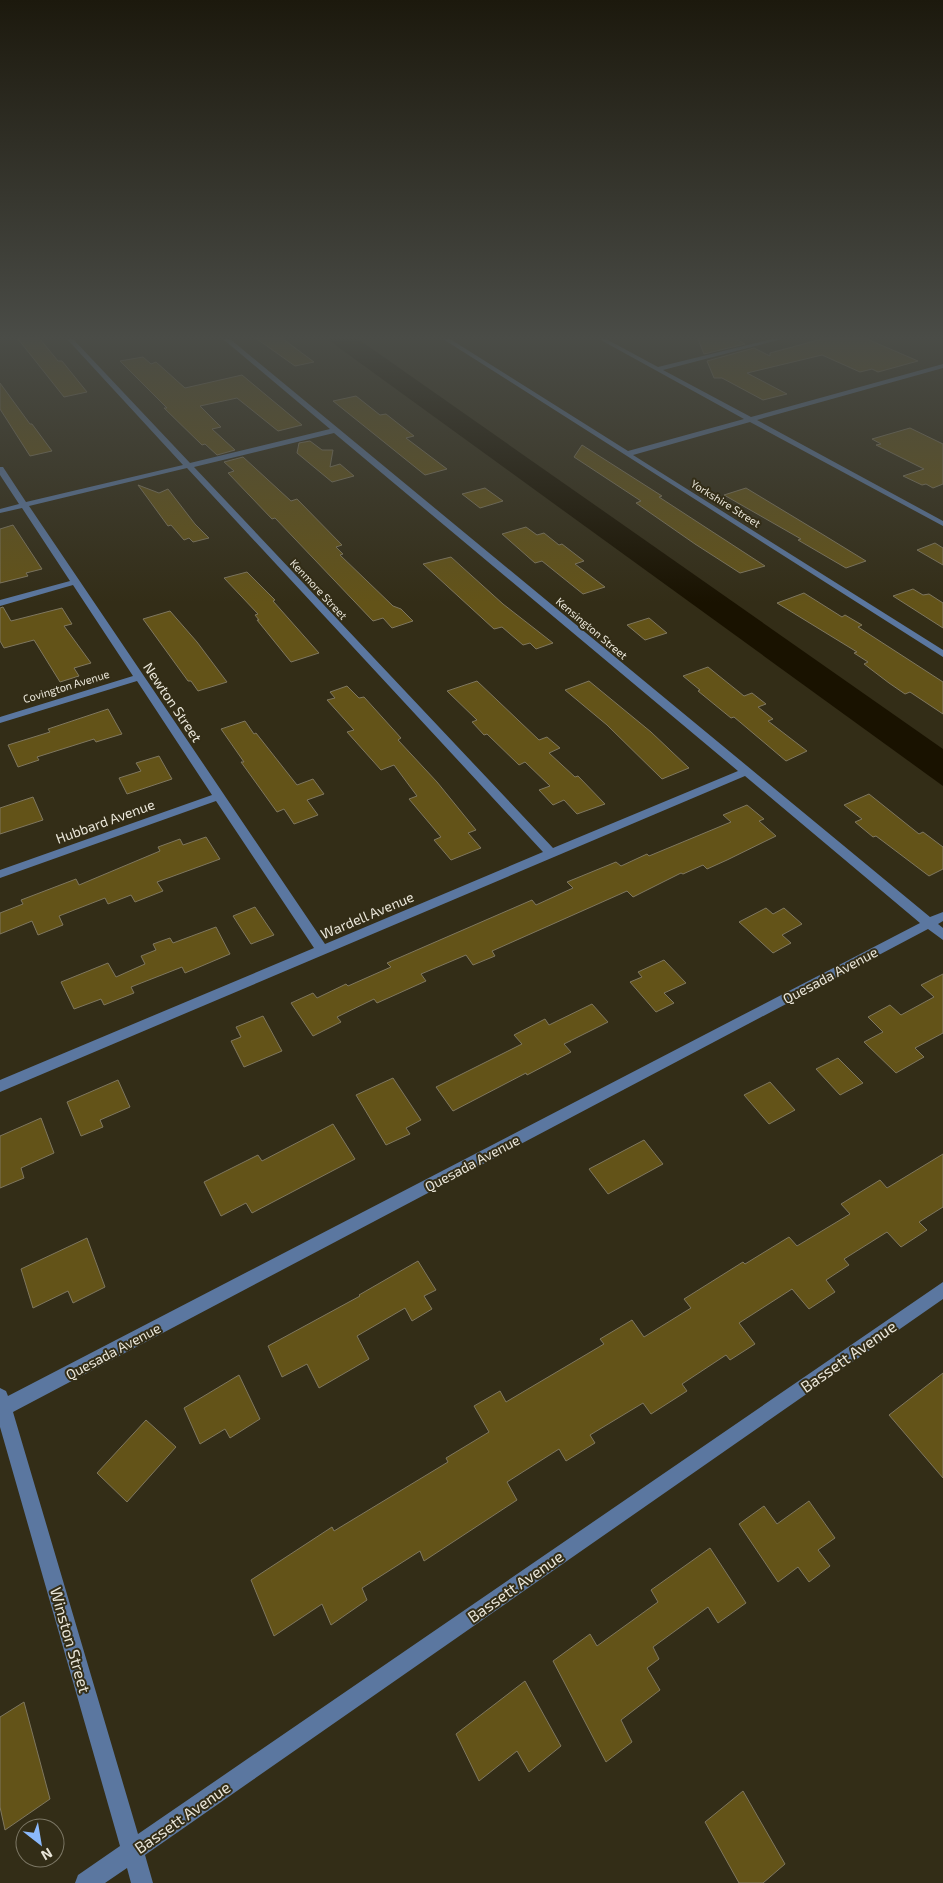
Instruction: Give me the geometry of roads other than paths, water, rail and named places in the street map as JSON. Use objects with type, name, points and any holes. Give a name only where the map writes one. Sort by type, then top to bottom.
[{"type":"street","name":"Kenmore Street","points":[[152,427],[552,854]]},
{"type":"street","name":"Kensington Street","points":[[332,427],[943,935]]},
{"type":"street","name":"Yorkshire Street","points":[[584,427],[943,654]]},
{"type":"street","points":[[627,454],[726,427]]},
{"type":"street","points":[[764,427],[943,524]]},
{"type":"street","points":[[0,511],[336,430]]},
{"type":"street","name":"Newton Street","points":[[0,469],[322,950]]},
{"type":"street","points":[[0,603],[76,582]]},
{"type":"street","name":"Covington Avenue","points":[[0,720],[140,677]]},
{"type":"street","name":"Wardell Avenue","points":[[0,1086],[746,771]]},
{"type":"street","name":"Hubbard Avenue","points":[[0,874],[219,796]]},
{"type":"street","name":"Quesada Avenue","points":[[1,1405],[943,916]]},
{"type":"street","name":"Bassett Avenue","points":[[86,1883],[943,1290]]},
{"type":"street","name":"Winston Street","points":[[1,1405],[142,1883]]}]
